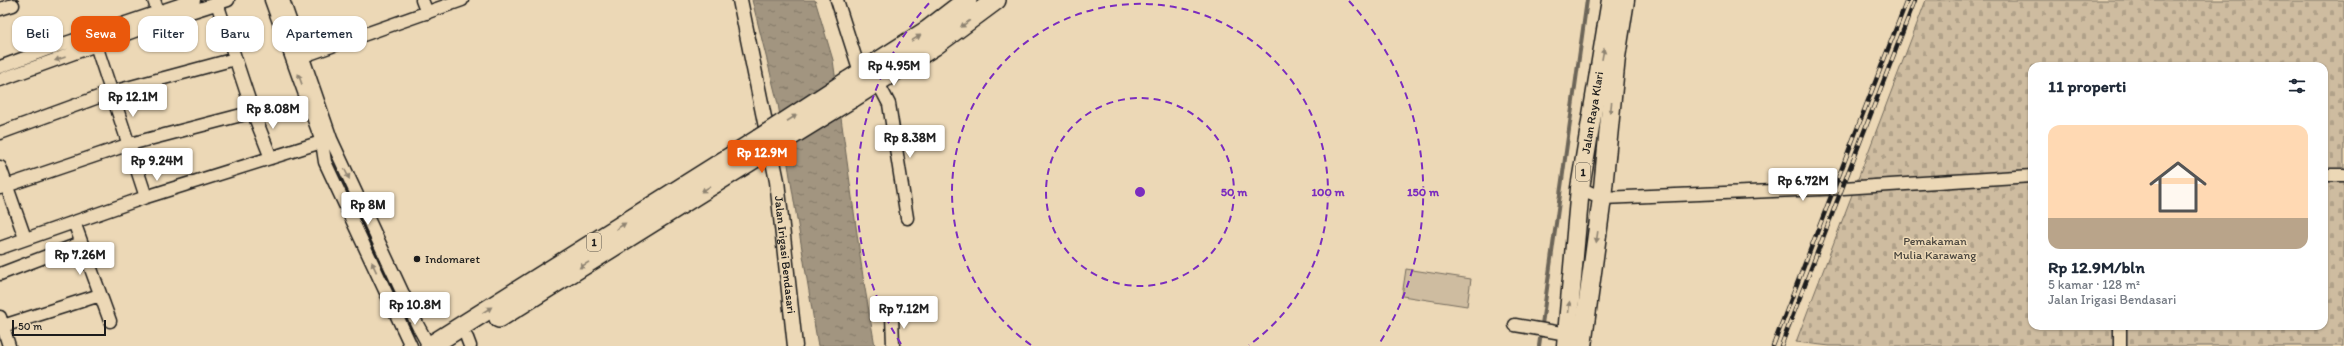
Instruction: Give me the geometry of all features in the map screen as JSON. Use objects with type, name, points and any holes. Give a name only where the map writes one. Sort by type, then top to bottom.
[{"type":"highway","name":"1","points":[[464,343],[853,84],[967,0]]},
{"type":"highway","name":"1","points":[[853,84],[877,81],[934,46],[996,0]]},
{"type":"highway","name":"1","points":[[430,346],[761,146]]},
{"type":"main road","name":"Jalan Raya Klari","points":[[1566,340],[1580,188],[1611,0]]},
{"type":"main road","name":"Jalan Raya Klari","points":[[1582,346],[1602,198],[1616,57],[1625,0]]},
{"type":"street","points":[[154,0],[160,16]]},
{"type":"street","points":[[162,16],[194,0]]},
{"type":"street","points":[[271,0],[298,58]]},
{"type":"street","points":[[283,0],[298,58],[327,141],[418,326],[430,346]]},
{"type":"street","points":[[422,0],[427,13]]},
{"type":"street","points":[[298,58],[462,0]]},
{"type":"street","name":"Jalan Irigasi Bendasari","points":[[740,0],[777,181],[794,346]]},
{"type":"street","points":[[838,0],[853,84]]},
{"type":"street","points":[[164,16],[220,1],[235,60],[271,158]]},
{"type":"street","points":[[0,9],[14,6]]},
{"type":"street","points":[[0,68],[71,42]]},
{"type":"street","points":[[0,80],[79,52]]},
{"type":"street","points":[[98,52],[130,144],[146,197]]},
{"type":"street","points":[[0,133],[112,92],[235,60]]},
{"type":"street","points":[[877,81],[889,104],[907,218]]},
{"type":"street","points":[[3,186],[130,144],[253,112]]},
{"type":"street","points":[[0,248],[146,197],[327,141]]},
{"type":"street","points":[[327,141],[325,162],[411,346]]},
{"type":"street","points":[[0,167],[3,186],[26,238]]},
{"type":"street","points":[[2328,175],[2344,175]]},
{"type":"street","points":[[1580,188],[1602,198],[1853,187],[2028,176]]},
{"type":"street","points":[[74,222],[110,322]]},
{"type":"street","points":[[0,274],[81,243]]},
{"type":"street","points":[[10,346],[2,322],[100,295]]},
{"type":"street","points":[[892,315],[893,346]]},
{"type":"street","points":[[1515,325],[1549,331],[1566,340]]},
{"type":"street","points":[[2120,330],[2120,346]]},
{"type":"green space","name":"Pemakaman Mulia Karawang","points":[[1926,0],[2344,0],[2344,346],[1830,346],[1796,342]]},
{"type":"green space","points":[[1406,269],[1471,279],[1467,306],[1402,296]]},
{"type":"water","points":[[752,0],[815,0],[833,60],[863,277],[875,346],[818,346],[778,104]]},
{"type":"waterway","points":[[1539,346],[1587,0]]},
{"type":"railway","points":[[1773,346],[1907,0]]},
{"type":"railway","points":[[1781,346],[1915,0]]},
{"type":"place","name":"Indomaret","points":[[417,259]]}]
